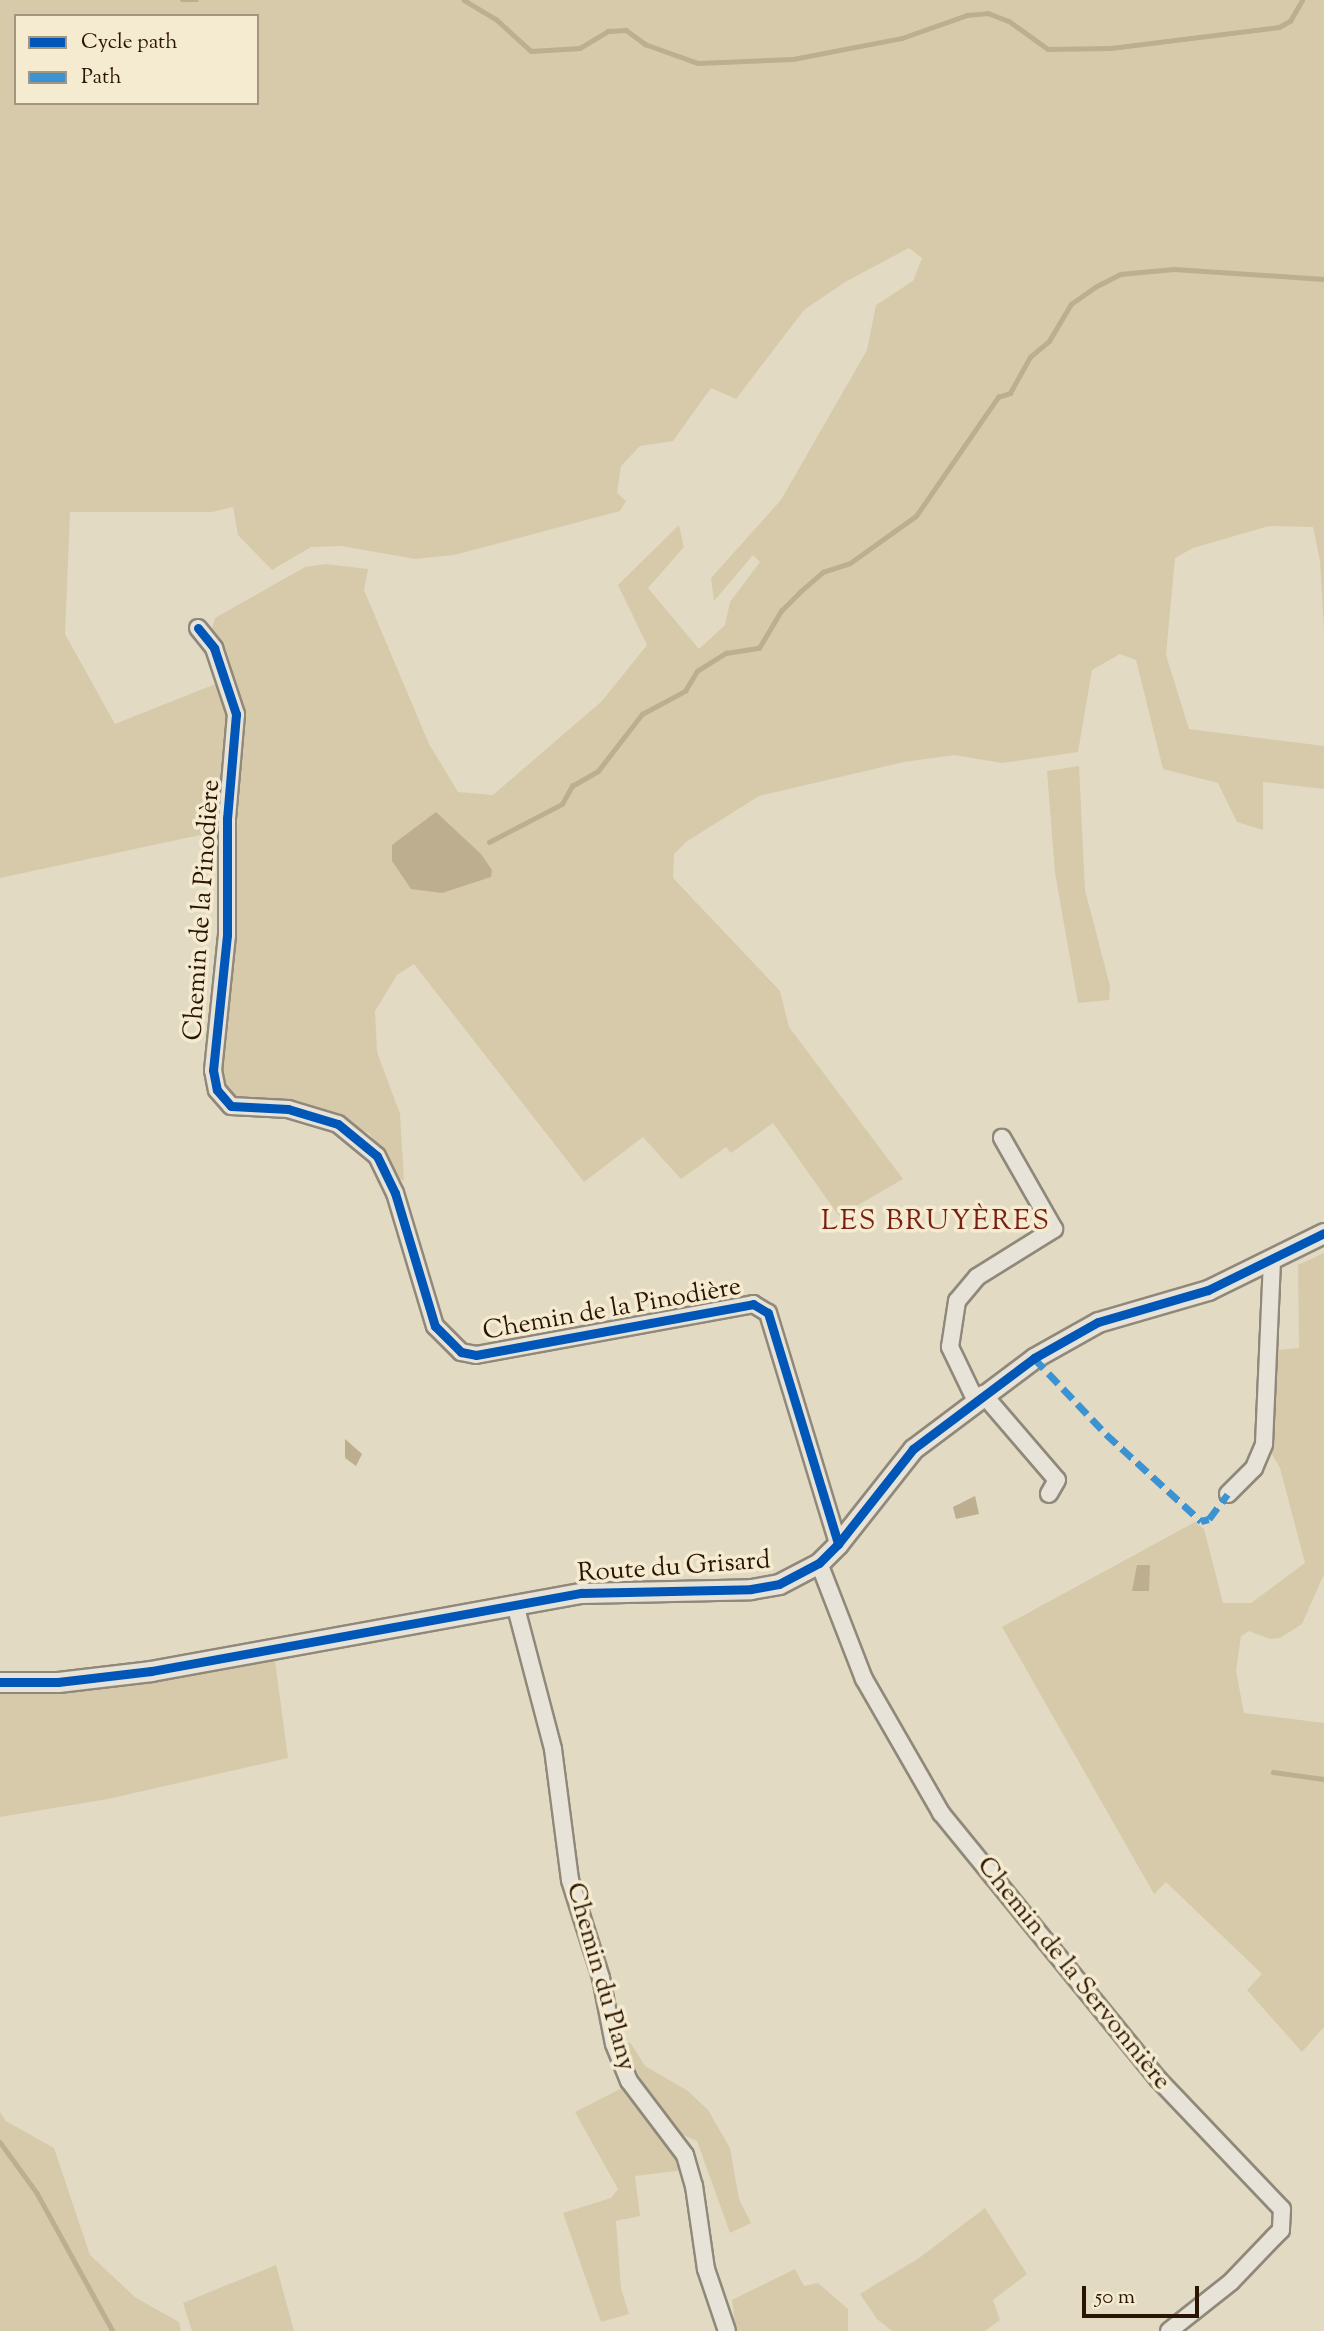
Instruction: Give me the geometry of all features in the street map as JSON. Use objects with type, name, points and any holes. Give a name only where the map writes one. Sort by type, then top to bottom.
[{"type":"street","name":"Chemin de la Pinodière","points":[[198,628],[214,648],[236,713],[227,818],[227,936],[213,1070],[217,1090],[231,1106],[288,1110],[338,1124],[377,1156],[395,1193],[435,1326],[461,1352],[477,1355],[753,1304],[768,1313],[838,1544]]},
{"type":"street","points":[[1002,1138],[1054,1229],[977,1277],[957,1301],[950,1347],[979,1396],[1057,1480],[1049,1494]]},
{"type":"street","name":"Route du Grisard","points":[[0,1682],[58,1682],[139,1673],[515,1604],[610,1590],[751,1589],[779,1584],[819,1563],[838,1544],[913,1449],[979,1396],[1098,1322],[1208,1290],[1324,1233]]},
{"type":"street","points":[[1228,1494],[1254,1468],[1265,1437],[1272,1258]]},
{"type":"street","name":"Chemin de la Servonnière","points":[[819,1563],[864,1679],[941,1813],[1165,2087],[1282,2209],[1281,2230],[1275,2237],[1231,2281],[1169,2331]]},
{"type":"street","name":"Chemin du Plany","points":[[515,1604],[555,1758],[570,1880],[601,1978],[614,2044],[629,2081],[685,2155],[694,2186],[706,2269],[727,2331]]},
{"type":"shaded area","points":[[0,0],[1324,0],[1324,630],[1320,561],[1313,527],[1269,526],[1193,548],[1175,558],[1166,655],[1189,729],[1324,746],[1324,789],[1263,782],[1263,830],[1237,822],[1218,783],[1163,769],[1136,660],[1120,654],[1092,670],[1078,752],[1002,763],[954,755],[904,762],[759,796],[686,842],[674,854],[673,878],[780,991],[789,1027],[903,1179],[839,1216],[773,1123],[731,1153],[726,1147],[681,1179],[643,1137],[584,1182],[414,964],[397,975],[375,1011],[377,1052],[400,1114],[404,1180],[398,1179],[369,1133],[307,1106],[231,1097],[219,1069],[244,734],[234,679],[212,629],[215,618],[305,567],[325,564],[368,569],[364,590],[429,744],[458,792],[493,795],[602,701],[647,645],[618,585],[679,525],[684,547],[648,588],[699,649],[725,625],[730,602],[760,562],[753,555],[714,601],[711,578],[781,500],[867,350],[876,305],[913,281],[922,258],[909,248],[845,282],[804,310],[736,399],[711,388],[673,441],[640,446],[621,466],[617,493],[626,501],[620,511],[454,555],[415,559],[341,546],[311,547],[272,570],[238,535],[233,507],[212,512],[70,512],[65,634],[115,724],[223,681],[231,719],[223,830],[0,878]]},
{"type":"shaded area","points":[[1079,766],[1085,890],[1110,986],[1109,1000],[1078,1003],[1055,873],[1047,771]]},
{"type":"shaded area","points":[[436,812],[481,854],[492,870],[491,877],[442,893],[411,889],[392,861],[392,845]]},
{"type":"shaded area","points":[[1324,1253],[1324,1574],[1302,1624],[1280,1638],[1270,1639],[1249,1631],[1241,1636],[1236,1671],[1244,1713],[1324,1723],[1324,2027],[1302,2052],[1247,1990],[1262,1974],[1166,1882],[1154,1894],[1002,1627],[1195,1522],[1204,1529],[1223,1603],[1251,1603],[1305,1563],[1280,1468],[1270,1451],[1276,1350],[1299,1348],[1298,1265]]},
{"type":"shaded area","points":[[345,1439],[362,1454],[356,1466],[345,1458]]},
{"type":"shaded area","points":[[975,1496],[979,1514],[956,1519],[953,1507]]},
{"type":"shaded area","points":[[1137,1565],[1150,1565],[1149,1591],[1132,1591]]},
{"type":"shaded area","points":[[274,1654],[288,1758],[108,1799],[0,1817],[0,1692],[95,1688]]},
{"type":"shaded area","points":[[630,2042],[645,2066],[688,2091],[708,2110],[730,2148],[739,2199],[751,2223],[730,2233],[697,2141],[681,2134],[646,2090],[625,2046]]},
{"type":"shaded area","points":[[626,2086],[664,2132],[685,2170],[635,2176],[640,2216],[616,2221],[621,2288],[629,2314],[601,2322],[563,2213],[611,2198],[618,2189],[575,2112]]},
{"type":"shaded area","points":[[0,2112],[6,2121],[54,2148],[90,2255],[136,2298],[179,2322],[181,2331],[0,2331]]},
{"type":"shaded area","points":[[985,2208],[1027,2274],[993,2300],[1000,2320],[985,2331],[892,2331],[877,2319],[860,2294],[919,2258]]},
{"type":"shaded area","points":[[276,2265],[294,2331],[192,2331],[183,2303]]},
{"type":"shaded area","points":[[795,2269],[804,2286],[818,2283],[848,2309],[848,2331],[736,2331],[732,2300]]},
{"type":"waterway","points":[[182,0],[197,0]]},
{"type":"waterway","points":[[464,0],[496,19],[531,51],[580,48],[608,31],[626,30],[645,44],[698,63],[793,59],[902,38],[967,15],[988,13],[1009,21],[1048,49],[1111,48],[1279,27],[1290,21],[1302,0]]},
{"type":"waterway","points":[[489,842],[562,804],[572,786],[598,771],[642,714],[685,691],[697,671],[726,653],[759,648],[781,611],[823,572],[850,563],[916,516],[998,397],[1010,393],[1030,357],[1049,341],[1071,304],[1095,287],[1120,274],[1174,269],[1324,279]]},
{"type":"waterway","points":[[1273,1772],[1324,1779]]},
{"type":"waterway","points":[[0,2142],[37,2193],[113,2331]]},
{"type":"marked path","points":[[1034,1358],[1106,1434],[1201,1521],[1209,1519],[1228,1494]]},
{"type":"cycle path","points":[[198,628],[214,648],[236,714],[227,818],[227,935],[213,1070],[217,1090],[231,1106],[288,1109],[338,1124],[377,1156],[395,1193],[435,1326],[461,1352],[476,1355],[753,1304],[768,1313],[838,1544]]},
{"type":"cycle path","points":[[0,1682],[58,1682],[151,1671],[581,1593],[751,1589],[779,1584],[819,1563],[838,1544],[913,1449],[1034,1358],[1098,1322],[1208,1290],[1324,1233]]},
{"type":"district","name":"LES BRUYÈRES","points":[[936,1222]]}]
